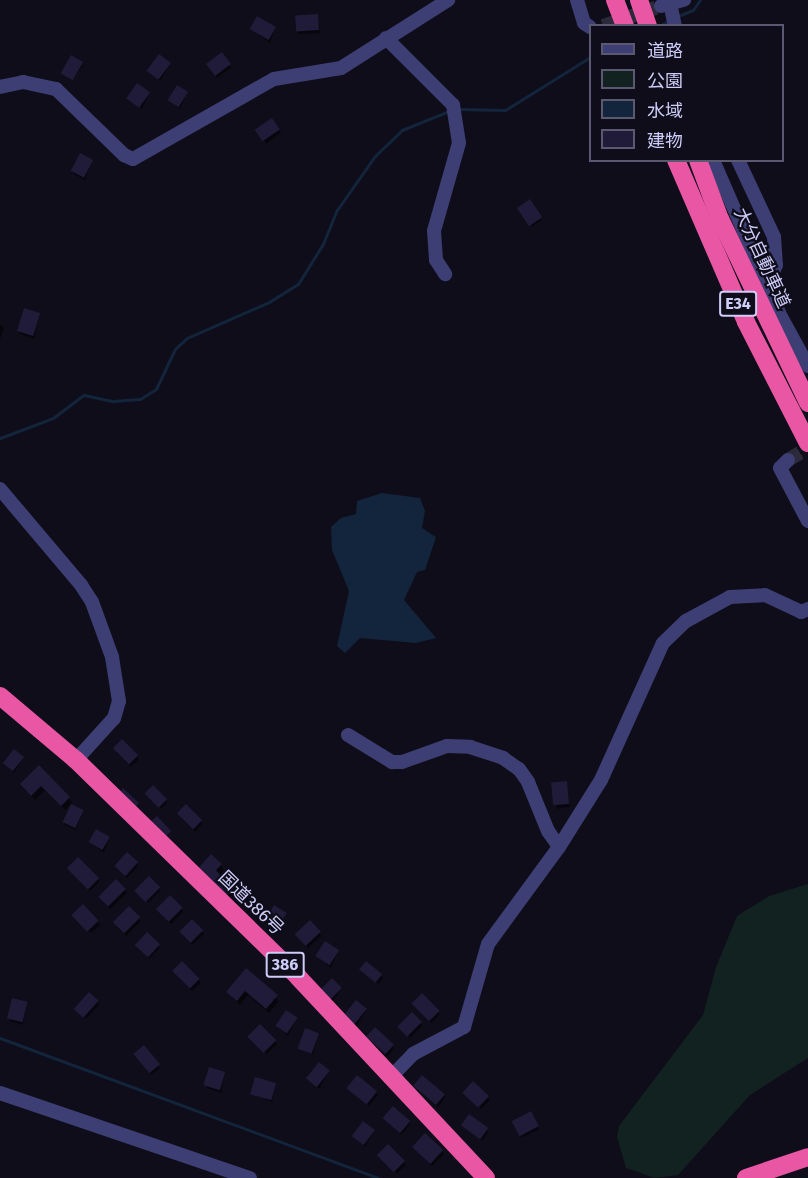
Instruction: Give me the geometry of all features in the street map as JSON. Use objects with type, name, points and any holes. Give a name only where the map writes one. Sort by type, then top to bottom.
[{"type":"highway","points":[[617,0],[625,24]]},
{"type":"highway","points":[[639,0],[647,24]]},
{"type":"highway","name":"E34","points":[[677,162],[742,313],[808,443]]},
{"type":"highway","name":"大分自動車道","points":[[699,162],[725,229],[808,403]]},
{"type":"highway","name":"国道386号","points":[[0,696],[76,760],[298,977],[390,1078],[486,1178]]},
{"type":"highway","points":[[746,1178],[808,1157]]},
{"type":"street","points":[[0,87],[23,82],[56,89],[124,155],[133,159],[274,79],[341,68],[447,0]]},
{"type":"street","points":[[577,0],[584,23],[589,26]]},
{"type":"street","points":[[674,24],[668,6],[684,0]]},
{"type":"street","points":[[386,38],[453,105],[459,142],[434,231],[436,260],[445,274]]},
{"type":"street","points":[[714,162],[768,282],[781,317],[808,366]]},
{"type":"street","points":[[739,162],[774,237],[776,265],[768,282]]},
{"type":"street","points":[[788,460],[780,468],[808,521]]},
{"type":"street","points":[[0,489],[81,585],[92,602],[112,657],[119,701],[114,718],[76,760]]},
{"type":"street","points":[[390,1078],[413,1054],[464,1027],[488,944],[560,847],[616,751],[651,664],[679,626],[710,606],[747,593],[783,601],[801,612],[808,609]]},
{"type":"street","points":[[348,735],[392,762],[402,762],[447,746],[470,747],[503,758],[519,769],[528,782],[548,831],[560,847]]},
{"type":"street","points":[[0,1092],[250,1178]]},
{"type":"green space","points":[[808,884],[808,1058],[750,1095],[678,1175],[655,1178],[626,1168],[617,1137],[619,1126],[703,1015],[716,967],[737,916],[769,896]]},
{"type":"water","points":[[382,493],[420,498],[425,511],[422,528],[436,537],[425,570],[417,572],[404,600],[436,638],[416,643],[360,638],[345,653],[337,646],[349,591],[332,550],[331,527],[341,518],[356,514],[357,501]]},
{"type":"building","points":[[318,14],[319,30],[296,32],[295,16]]},
{"type":"building","points":[[257,16],[276,27],[269,40],[250,29]]},
{"type":"building","points":[[222,52],[231,64],[215,76],[206,64]]},
{"type":"building","points":[[159,54],[171,63],[158,80],[146,71]]},
{"type":"building","points":[[71,55],[83,62],[73,80],[61,73]]},
{"type":"building","points":[[137,83],[150,92],[139,108],[126,99]]},
{"type":"building","points":[[177,85],[188,92],[178,107],[167,100]]},
{"type":"building","points":[[272,118],[280,130],[262,141],[255,130]]},
{"type":"building","points":[[80,153],[93,160],[84,178],[71,171]]},
{"type":"building","points":[[530,199],[542,217],[529,226],[517,208]]},
{"type":"building","points":[[24,308],[40,313],[33,336],[17,331]]},
{"type":"building","points":[[122,739],[138,755],[129,764],[113,748]]},
{"type":"building","points":[[14,749],[24,757],[13,771],[3,763]]},
{"type":"building","points":[[39,765],[70,797],[61,806],[41,786],[31,796],[20,784]]},
{"type":"building","points":[[567,781],[569,804],[553,805],[551,782]]},
{"type":"building","points":[[153,785],[167,799],[159,808],[145,793]]},
{"type":"building","points":[[123,788],[139,803],[131,812],[115,797]]},
{"type":"building","points":[[71,804],[84,810],[75,828],[63,822]]},
{"type":"building","points":[[186,804],[202,820],[193,829],[177,813]]},
{"type":"building","points":[[157,816],[171,831],[161,841],[147,826]]},
{"type":"building","points":[[96,829],[110,837],[102,850],[88,842]]},
{"type":"building","points":[[127,852],[138,862],[125,876],[114,866]]},
{"type":"building","points":[[211,854],[222,864],[216,870],[233,891],[221,900],[194,873]]},
{"type":"building","points":[[78,857],[99,878],[88,890],[67,868]]},
{"type":"building","points":[[149,876],[160,887],[145,902],[134,891]]},
{"type":"building","points":[[116,879],[126,889],[108,907],[98,897]]},
{"type":"building","points":[[170,895],[183,908],[169,922],[156,909]]},
{"type":"building","points":[[83,904],[99,921],[87,932],[71,915]]},
{"type":"building","points":[[274,905],[287,913],[277,929],[264,921]]},
{"type":"building","points":[[129,906],[140,917],[124,934],[113,922]]},
{"type":"building","points":[[192,919],[203,930],[191,943],[179,932]]},
{"type":"building","points":[[310,920],[321,932],[306,946],[295,934]]},
{"type":"building","points":[[147,932],[160,944],[148,957],[135,945]]},
{"type":"building","points":[[325,941],[339,950],[329,965],[315,956]]},
{"type":"building","points":[[182,961],[200,979],[190,989],[172,971]]},
{"type":"building","points":[[366,961],[382,974],[375,983],[359,970]]},
{"type":"building","points":[[246,968],[278,995],[266,1009],[245,991],[237,1001],[226,992]]},
{"type":"building","points":[[332,978],[342,988],[329,1001],[319,991]]},
{"type":"building","points":[[89,992],[99,1001],[83,1018],[74,1009]]},
{"type":"building","points":[[422,993],[440,1011],[429,1021],[411,1004]]},
{"type":"building","points":[[12,998],[28,1002],[22,1022],[7,1018]]},
{"type":"building","points":[[356,1000],[367,1009],[354,1025],[343,1016]]},
{"type":"building","points":[[286,1010],[298,1018],[287,1034],[275,1026]]},
{"type":"building","points":[[412,1012],[422,1022],[407,1037],[397,1027]]},
{"type":"building","points":[[260,1024],[276,1040],[264,1053],[247,1037]]},
{"type":"building","points":[[375,1027],[394,1045],[385,1054],[366,1037]]},
{"type":"building","points":[[305,1028],[319,1033],[312,1054],[297,1049]]},
{"type":"building","points":[[144,1045],[160,1064],[149,1073],[133,1054]]},
{"type":"building","points":[[319,1062],[330,1071],[317,1087],[306,1078]]},
{"type":"building","points":[[209,1067],[225,1072],[220,1090],[203,1085]]},
{"type":"building","points":[[357,1075],[377,1091],[367,1105],[346,1088]]},
{"type":"building","points":[[422,1075],[445,1094],[436,1105],[413,1086]]},
{"type":"building","points":[[255,1077],[276,1083],[271,1100],[250,1094]]},
{"type":"building","points":[[473,1081],[489,1096],[478,1108],[462,1093]]},
{"type":"building","points":[[393,1106],[410,1121],[400,1133],[383,1118]]},
{"type":"building","points":[[531,1111],[539,1126],[520,1136],[512,1121]]},
{"type":"building","points":[[469,1114],[488,1128],[480,1139],[461,1125]]},
{"type":"building","points":[[363,1121],[375,1130],[364,1145],[352,1136]]},
{"type":"building","points":[[425,1133],[443,1150],[430,1164],[412,1147]]},
{"type":"building","points":[[388,1144],[405,1161],[394,1172],[377,1155]]},
{"type":"waterway","points":[[678,16],[693,10],[700,0]]},
{"type":"waterway","points":[[663,24],[670,20]]},
{"type":"waterway","points":[[458,109],[505,110],[589,58]]},
{"type":"waterway","points":[[0,438],[53,418],[84,395],[113,401],[140,399],[156,389],[175,349],[187,338],[269,302],[298,284],[323,244],[337,210],[375,156],[402,130],[449,111]]},
{"type":"waterway","points":[[0,1038],[378,1178]]},
{"type":"tunnel","points":[[609,24],[661,6]]},
{"type":"tunnel","points":[[788,460],[808,448]]}]
